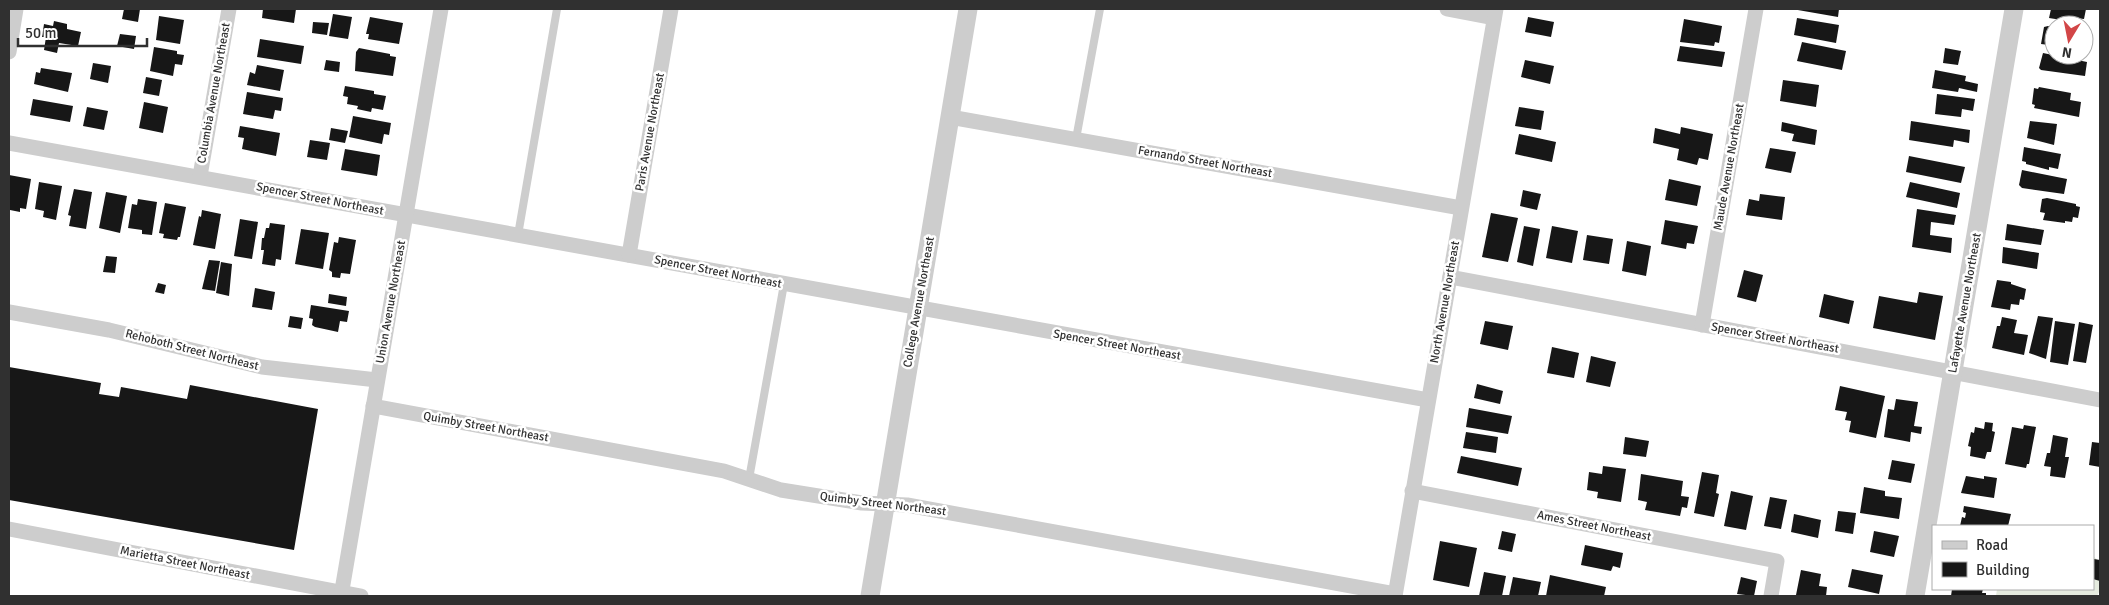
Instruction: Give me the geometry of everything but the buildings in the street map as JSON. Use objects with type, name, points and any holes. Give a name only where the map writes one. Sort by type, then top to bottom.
[{"type":"street","points":[[9,52],[16,9]]},
{"type":"street","name":"Columbia Avenue Northeast","points":[[200,176],[229,9]]},
{"type":"street","name":"Union Avenue Northeast","points":[[342,594],[441,9]]},
{"type":"street","name":"Paris Avenue Northeast","points":[[629,255],[671,9]]},
{"type":"street","name":"College Avenue Northeast","points":[[870,596],[968,9]]},
{"type":"street","points":[[1447,9],[1495,13]]},
{"type":"street","name":"Maude Avenue Northeast","points":[[1702,325],[1756,9]]},
{"type":"street","name":"Lafayette Avenue Northeast","points":[[1914,596],[2014,9]]},
{"type":"street","name":"North Avenue Northeast","points":[[1395,595],[1495,13]]},
{"type":"street","name":"Fernando Street Northeast","points":[[950,117],[1461,208]]},
{"type":"street","name":"Spencer Street Northeast","points":[[9,143],[200,176],[918,309],[1428,400]]},
{"type":"street","name":"Spencer Street Northeast","points":[[1450,277],[2100,400]]},
{"type":"street","name":"Rehoboth Street Northeast","points":[[9,312],[109,330],[262,367],[377,380]]},
{"type":"street","name":"Quimby Street Northeast","points":[[373,406],[724,471],[781,490],[862,503],[907,505],[1395,595]]},
{"type":"street","name":"Ames Street Northeast","points":[[1412,491],[1777,561],[1771,596]]},
{"type":"street","name":"Marietta Street Northeast","points":[[9,529],[342,594],[361,596]]},
{"type":"lane","points":[[518,235],[557,9]]},
{"type":"lane","points":[[1076,139],[1100,9]]},
{"type":"lane","points":[[749,479],[784,284]]},
{"type":"shaded area","points":[[2094,557],[2100,562],[2100,590],[2097,596],[1996,596],[1997,590],[2094,590]]}]
